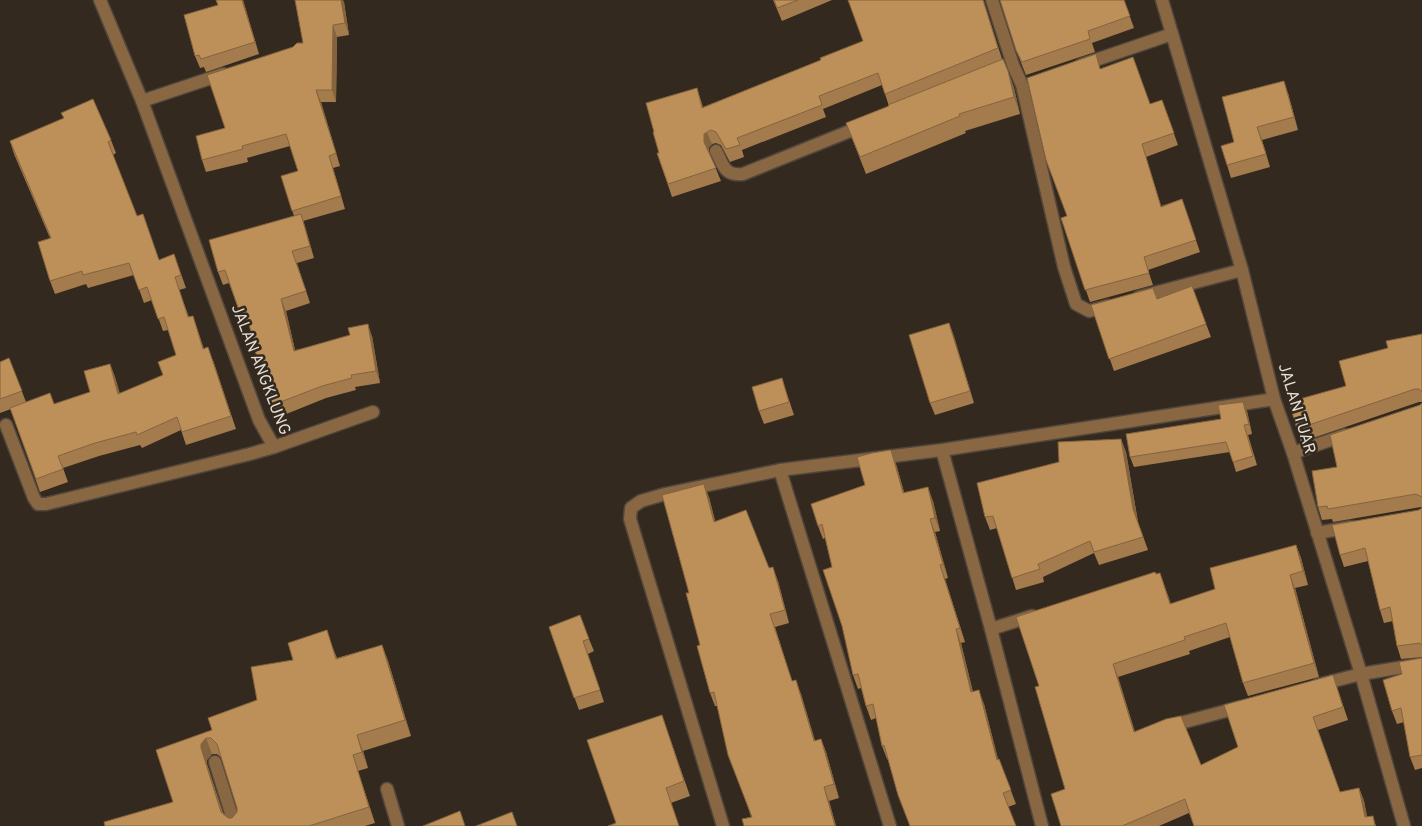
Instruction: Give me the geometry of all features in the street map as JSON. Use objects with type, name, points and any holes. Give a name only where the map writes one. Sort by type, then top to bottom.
[{"type":"street","name":"JALAN ANGKLUNG","points":[[6,425],[38,504],[46,504],[274,447],[259,420],[142,101],[100,0]]},
{"type":"street","points":[[992,0],[1009,66],[1026,83],[1064,267],[1076,304],[1089,311],[1242,270]]},
{"type":"street","name":"JALAN TUAR","points":[[1162,0],[1242,270],[1274,399],[1293,453],[1361,674],[1404,826]]},
{"type":"street","points":[[1069,69],[1172,34]]},
{"type":"street","points":[[142,101],[232,71]]},
{"type":"street","points":[[716,151],[727,172],[733,176],[743,174],[878,120]]},
{"type":"street","points":[[723,826],[630,519],[631,508],[641,501],[665,494],[780,470],[942,450],[1274,399]]},
{"type":"street","points":[[274,447],[373,412]]},
{"type":"street","points":[[1293,453],[1357,431]]},
{"type":"street","points":[[942,450],[1042,826]]},
{"type":"street","points":[[780,470],[890,826]]},
{"type":"street","points":[[1317,533],[1365,525]]},
{"type":"street","points":[[991,629],[1045,612]]},
{"type":"street","points":[[1305,689],[1361,674],[1422,664]]},
{"type":"street","points":[[1174,725],[1248,705]]},
{"type":"street","points":[[215,762],[235,826]]},
{"type":"street","points":[[386,789],[398,826]]},
{"type":"building","points":[[216,0],[242,0],[255,42],[201,59],[199,55],[195,56],[184,15],[218,5]]},
{"type":"building","points":[[295,0],[341,0],[345,23],[333,25],[332,90],[316,90],[336,153],[329,156],[341,196],[292,211],[281,176],[298,171],[286,134],[242,146],[243,149],[202,160],[196,136],[225,128],[207,75],[293,47],[297,43],[303,43]]},
{"type":"building","points":[[774,0],[798,0],[777,8]]},
{"type":"building","points":[[848,0],[983,0],[998,48],[885,94],[878,73],[819,96],[822,105],[737,138],[740,145],[726,149],[716,132],[711,130],[704,134],[704,142],[716,168],[668,184],[657,153],[659,153],[646,103],[697,88],[702,108],[863,41]]},
{"type":"building","points":[[1000,0],[1124,0],[1130,16],[1088,31],[1090,39],[1022,62],[1016,50]]},
{"type":"building","points":[[1096,54],[1100,69],[1133,57],[1150,104],[1162,100],[1174,133],[1142,144],[1161,207],[1182,199],[1196,240],[1144,257],[1149,273],[1085,290],[1061,218],[1067,216],[1046,160],[1027,78]]},
{"type":"building","points":[[1003,59],[1014,97],[959,114],[960,116],[860,157],[846,123]]},
{"type":"building","points":[[1284,81],[1294,117],[1257,127],[1266,154],[1227,165],[1221,146],[1234,142],[1222,97]]},
{"type":"building","points":[[93,99],[111,140],[108,142],[137,216],[143,214],[159,260],[174,254],[181,275],[175,277],[188,317],[193,316],[203,349],[208,347],[231,416],[182,432],[177,417],[137,435],[136,432],[95,443],[58,456],[63,469],[36,479],[10,408],[50,393],[54,404],[90,392],[84,371],[110,364],[118,394],[163,375],[158,362],[176,355],[164,317],[158,319],[147,287],[139,290],[129,263],[83,275],[82,271],[50,281],[38,242],[51,238],[10,141],[64,118],[61,113]]},
{"type":"building","points":[[301,214],[310,246],[292,251],[306,291],[281,299],[294,351],[350,335],[348,328],[368,324],[376,371],[351,375],[352,378],[322,386],[270,406],[256,373],[260,371],[246,311],[240,313],[225,270],[218,272],[209,240]]},
{"type":"building","points":[[1192,286],[1206,324],[1109,359],[1091,305],[1153,288],[1157,299]]},
{"type":"building","points":[[949,323],[970,391],[930,403],[909,335]]},
{"type":"building","points":[[1422,334],[1422,392],[1419,389],[1415,389],[1297,429],[1289,402],[1346,386],[1339,361],[1388,348],[1386,341]]},
{"type":"building","points":[[9,358],[22,391],[0,399],[0,362]]},
{"type":"building","points":[[782,378],[789,402],[759,411],[752,387]]},
{"type":"building","points":[[1243,402],[1249,424],[1244,425],[1253,456],[1233,462],[1226,442],[1130,457],[1126,434],[1221,419],[1218,405]]},
{"type":"building","points":[[1422,403],[1422,497],[1416,494],[1328,509],[1327,506],[1318,507],[1312,471],[1337,467],[1330,435]]},
{"type":"building","points":[[1121,439],[1133,509],[1143,537],[1094,552],[1090,541],[1038,564],[1040,569],[1012,578],[993,516],[985,517],[977,483],[1059,462],[1058,442]]},
{"type":"building","points":[[891,450],[903,493],[928,487],[935,518],[930,519],[943,564],[940,565],[960,628],[956,629],[971,692],[979,690],[997,760],[999,759],[1011,790],[1003,793],[1016,826],[910,826],[898,795],[884,745],[882,746],[873,704],[866,706],[858,674],[853,675],[842,626],[823,570],[832,567],[822,524],[818,526],[811,504],[865,485],[857,457]]},
{"type":"building","points":[[704,484],[714,522],[746,510],[769,568],[773,567],[785,610],[770,614],[792,681],[796,680],[814,741],[821,739],[834,784],[824,787],[835,826],[744,826],[742,819],[752,817],[728,755],[714,692],[710,693],[697,646],[700,645],[686,593],[689,593],[662,495]]},
{"type":"building","points":[[1422,508],[1422,645],[1420,643],[1397,646],[1390,607],[1380,610],[1365,548],[1340,555],[1332,525]]},
{"type":"building","points":[[1296,545],[1303,571],[1290,575],[1314,663],[1243,683],[1226,623],[1184,637],[1185,640],[1113,664],[1134,732],[1166,719],[1181,716],[1201,765],[1238,747],[1224,705],[1333,675],[1343,707],[1313,717],[1340,792],[1359,788],[1365,817],[1373,816],[1375,826],[1194,826],[1185,799],[1122,826],[1061,826],[1051,794],[1065,789],[1035,687],[1039,686],[1016,617],[1155,572],[1156,574],[1160,573],[1170,604],[1215,589],[1210,568]]},
{"type":"building","points":[[580,615],[589,639],[583,641],[600,690],[574,698],[549,627]]},
{"type":"building","points":[[327,630],[336,659],[382,645],[405,720],[357,735],[362,752],[353,755],[369,807],[309,826],[105,826],[104,822],[173,802],[156,750],[212,730],[208,718],[257,700],[251,667],[293,660],[288,643]],"holes":[[[206,738],[211,738],[217,744],[237,808],[237,812],[232,818],[228,818],[221,812],[201,748],[201,744]]]},
{"type":"building","points":[[1422,658],[1422,755],[1410,757],[1401,708],[1392,711],[1383,680],[1402,674],[1399,662]]},
{"type":"building","points":[[662,715],[684,781],[666,788],[679,826],[608,826],[616,823],[587,740]]},
{"type":"building","points":[[460,811],[465,826],[423,826]]},
{"type":"building","points":[[512,812],[517,826],[476,826]]}]
